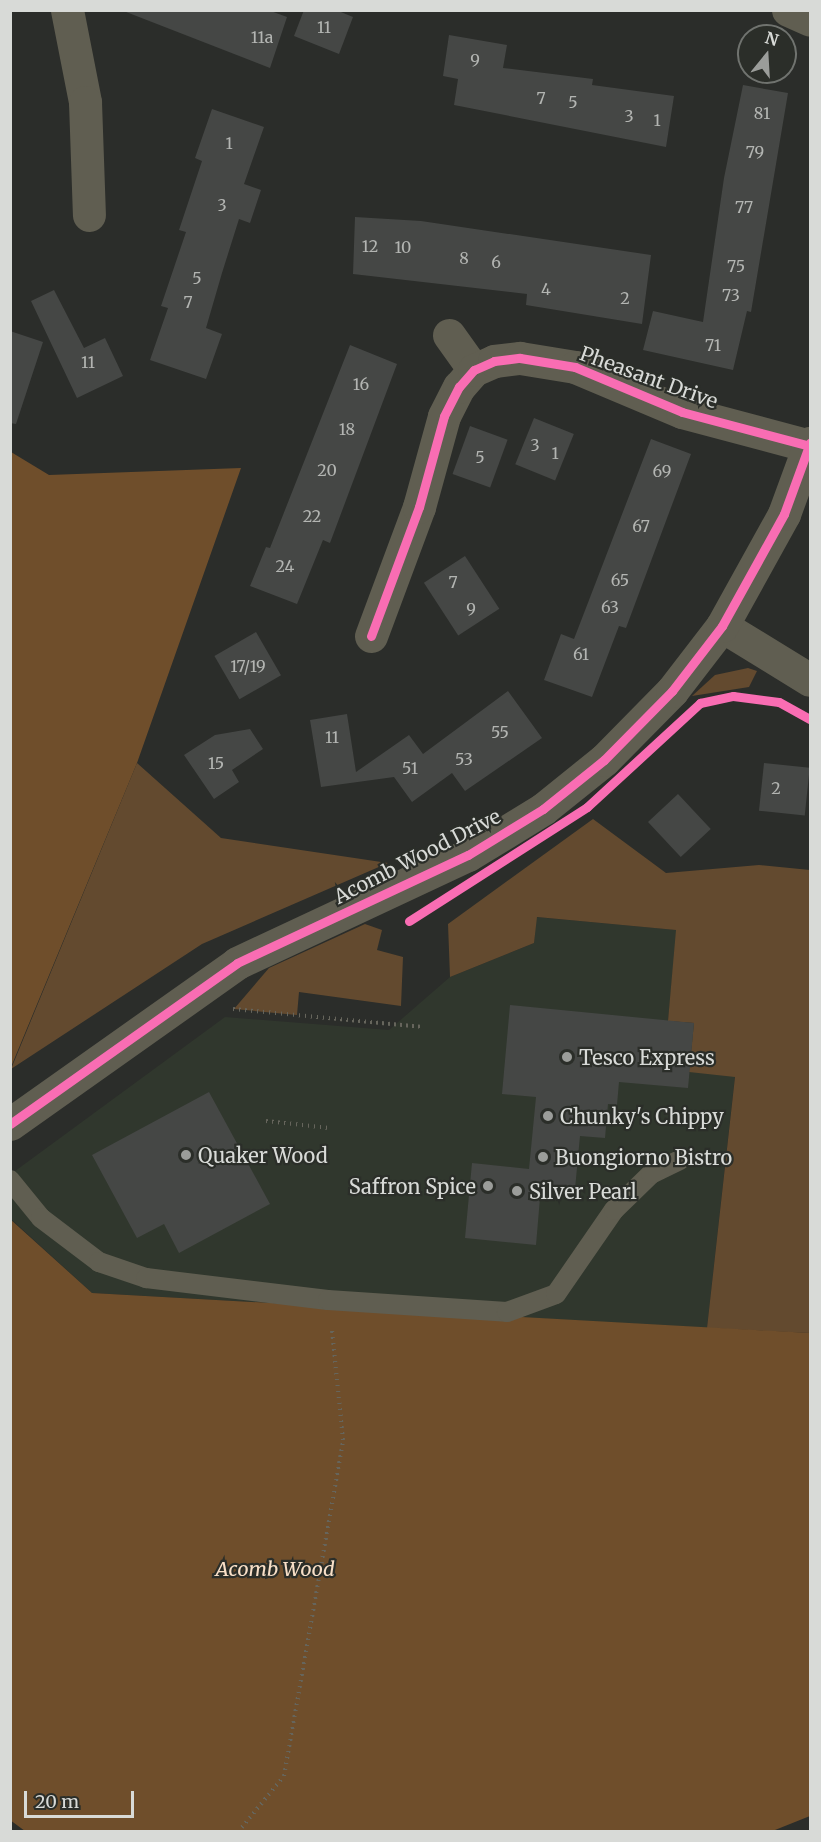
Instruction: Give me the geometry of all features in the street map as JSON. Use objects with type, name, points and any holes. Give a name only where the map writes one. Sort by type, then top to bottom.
[{"type":"street","points":[[67,10],[86,102],[89,215]]},
{"type":"street","points":[[788,10],[810,20]]},
{"type":"street","points":[[371,636],[419,507],[444,416],[459,387],[474,370],[449,335]]},
{"type":"street","name":"Pheasant Drive","points":[[474,370],[494,361],[520,358],[575,367],[682,412],[810,444]]},
{"type":"street","name":"Acomb Wood Drive","points":[[10,1124],[237,963],[468,855],[543,809],[604,760],[672,691],[722,626],[761,562],[810,444]]},
{"type":"street","points":[[722,626],[810,680]]},
{"type":"lane","points":[[10,1180],[41,1218],[99,1262],[146,1278],[328,1300],[507,1312],[556,1294],[614,1210],[651,1174],[680,1160]]},
{"type":"path","points":[[178,1004],[423,1027]]},
{"type":"path","points":[[266,1121],[330,1128]]},
{"type":"path","points":[[238,1832],[284,1776],[344,1440],[328,1300]]},
{"type":"shaded area","points":[[748,668],[757,671],[749,687],[692,696],[715,675]]},
{"type":"shaded area","points":[[137,763],[221,838],[388,863],[202,944],[11,1069]]},
{"type":"shaded area","points":[[593,819],[666,873],[759,865],[810,870],[810,1333],[707,1328],[735,1077],[689,1072],[694,1023],[668,1021],[676,930],[537,917],[534,943],[450,977],[448,924]]},
{"type":"shaded area","points":[[536,917],[677,930],[668,1021],[694,1023],[735,1076],[707,1328],[92,1293],[11,1219],[11,1174],[225,1017],[389,1030],[450,977],[534,943]]},
{"type":"shaded area","points":[[365,924],[382,930],[377,950],[403,957],[401,1006],[299,992],[297,1015],[234,1009],[269,968]]},
{"type":"green space","points":[[11,452],[49,475],[241,468],[137,763],[11,1067]]},
{"type":"green space","name":"Acomb Wood","points":[[10,1219],[92,1293],[810,1333],[810,1816],[770,1832],[25,1831],[10,1820]]},
{"type":"building","points":[[121,10],[268,10],[287,17],[270,68]]},
{"type":"building","points":[[304,10],[336,10],[353,17],[339,54],[294,36]]},
{"type":"building","points":[[449,35],[507,45],[503,68],[593,79],[592,85],[674,96],[666,147],[454,105],[458,79],[443,76]]},
{"type":"building","points":[[743,85],[788,93],[751,312],[747,311],[733,370],[643,350],[653,311],[703,322],[724,178]]},
{"type":"building","points":[[212,109],[264,127],[244,184],[261,190],[250,223],[239,219],[206,328],[222,334],[206,379],[150,360],[168,308],[161,306],[186,232],[179,230],[202,161],[195,158]]},
{"type":"building","points":[[355,217],[421,221],[651,255],[642,324],[526,305],[527,294],[353,274]]},
{"type":"building","points":[[54,290],[84,348],[105,338],[123,376],[77,398],[31,301]]},
{"type":"building","points":[[10,331],[43,342],[16,424],[10,423]]},
{"type":"building","points":[[350,345],[397,364],[330,543],[323,540],[297,604],[250,586],[266,547],[270,548]]},
{"type":"building","points":[[534,418],[574,434],[555,480],[515,464]]},
{"type":"building","points":[[470,426],[508,440],[490,488],[453,474]]},
{"type":"building","points":[[651,439],[691,454],[626,628],[619,626],[592,697],[544,680],[561,634],[574,639]]},
{"type":"building","points":[[465,556],[499,609],[458,636],[424,583]]},
{"type":"building","points":[[256,632],[281,675],[239,699],[214,656]]},
{"type":"building","points":[[508,691],[542,738],[465,791],[452,773],[412,802],[394,777],[321,787],[310,720],[347,714],[356,772],[409,735],[423,754]]},
{"type":"building","points":[[250,729],[263,749],[232,770],[239,782],[214,799],[184,755],[215,735]]},
{"type":"building","points":[[764,763],[810,768],[805,816],[759,811]]},
{"type":"building","points":[[678,794],[711,829],[681,857],[648,822]]},
{"type":"building","points":[[510,1005],[694,1023],[688,1088],[619,1082],[617,1105],[608,1104],[605,1138],[580,1136],[575,1189],[541,1186],[536,1245],[465,1238],[472,1163],[529,1169],[536,1097],[502,1094]]},
{"type":"building","points":[[209,1092],[270,1204],[179,1253],[164,1224],[137,1238],[92,1155]]},
{"type":"cycle path","points":[[371,636],[419,507],[444,416],[459,387],[474,370],[494,361],[520,358],[575,367],[682,412],[810,446]]},
{"type":"cycle path","points":[[10,1124],[237,963],[468,855],[543,809],[604,760],[672,691],[722,626],[784,514],[810,443]]},
{"type":"cycle path","points":[[409,921],[587,807],[700,703],[733,696],[779,702],[810,719]]},
{"type":"place","name":"Tesco Express","points":[[567,1057]]},
{"type":"place","name":"Chunky's Chippy","points":[[548,1116]]},
{"type":"place","name":"Quaker Wood","points":[[186,1155]]},
{"type":"place","name":"Buongiorno Bistro","points":[[543,1157]]},
{"type":"place","name":"Saffron Spice","points":[[488,1186]]},
{"type":"place","name":"Silver Pearl","points":[[517,1191]]}]
